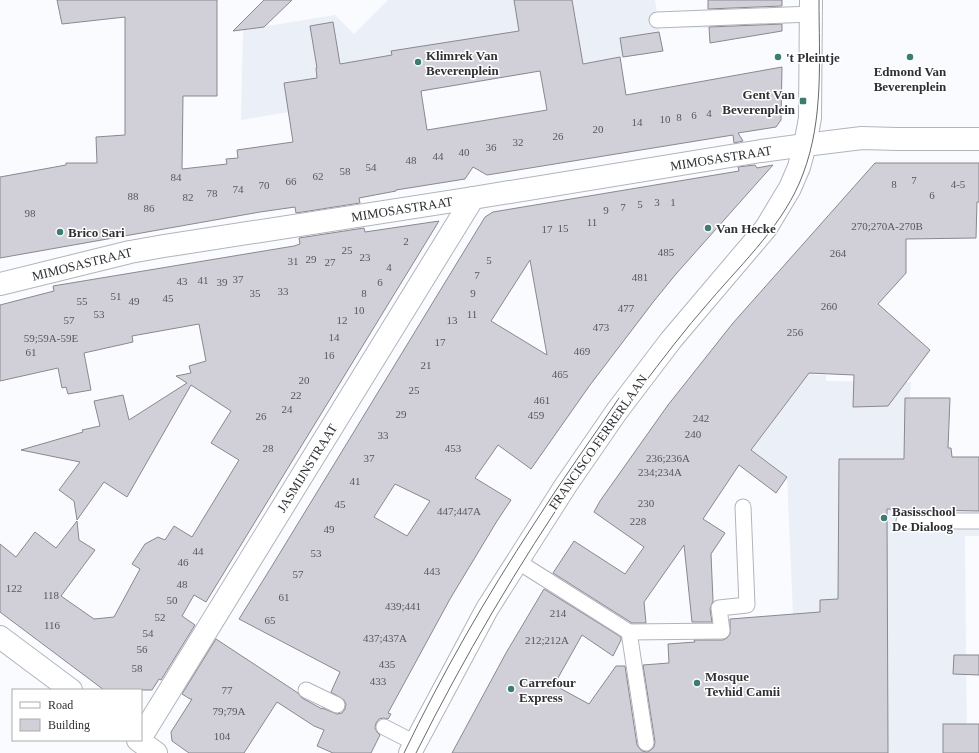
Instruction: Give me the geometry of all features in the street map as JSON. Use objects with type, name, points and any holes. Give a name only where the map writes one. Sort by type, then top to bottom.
[{"type":"street","points":[[811,7],[811,100],[810,118],[805,145],[862,138],[979,139]]},
{"type":"street","name":"MIMOSASTRAAT","points":[[0,284],[130,252],[805,145]]},
{"type":"street","name":"FRANCISCO FERRERLAAN","points":[[413,748],[487,609],[566,485],[617,411],[671,340],[766,228],[790,188],[799,167],[805,145]]},
{"type":"street","name":"JASMIJNSTRAAT","points":[[143,742],[473,198]]},
{"type":"street","points":[[0,637],[70,689]]},
{"type":"lane","points":[[657,20],[811,7]]},
{"type":"lane","points":[[517,561],[629,632],[722,631],[719,608],[746,605],[743,507]]},
{"type":"lane","points":[[904,521],[979,521]]},
{"type":"lane","points":[[629,632],[646,742]]},
{"type":"lane","points":[[306,690],[337,705]]},
{"type":"lane","points":[[384,727],[413,748]]},
{"type":"shaded area","name":"Klimrek Van Beverenplein","points":[[388,0],[655,0],[657,13],[782,14],[782,29],[659,27],[662,51],[241,120],[243,30],[335,15],[354,34]]},
{"type":"shaded area","name":"Basisschool De Dialoog","points":[[727,331],[768,335],[815,375],[826,375],[826,381],[911,382],[909,405],[930,456],[979,480],[979,536],[965,536],[967,753],[723,753],[745,751],[735,619],[793,614],[787,476],[752,450],[796,391]]},
{"type":"building","points":[[57,0],[217,0],[217,96],[183,96],[182,169],[227,164],[226,159],[238,158],[237,150],[293,142],[284,83],[317,78],[317,68],[310,26],[333,22],[340,64],[392,55],[391,51],[519,31],[514,0],[572,0],[583,64],[620,57],[626,95],[782,67],[781,120],[776,127],[738,133],[743,141],[734,143],[733,135],[487,175],[473,167],[465,179],[396,190],[359,198],[360,203],[296,213],[295,207],[260,212],[0,258],[0,177],[66,165],[66,163],[97,163],[96,137],[125,135],[125,17],[62,24]],"holes":[[[540,71],[547,110],[427,130],[421,91]]]},
{"type":"building","points":[[264,0],[292,0],[264,27],[233,31]]},
{"type":"building","points":[[708,0],[782,0],[782,6],[708,9]]},
{"type":"building","points":[[782,24],[782,31],[710,43],[709,27]]},
{"type":"building","points":[[659,32],[663,51],[623,57],[620,38]]},
{"type":"building","points":[[875,163],[979,163],[979,202],[977,202],[976,238],[906,239],[906,273],[878,304],[930,350],[888,406],[853,407],[854,375],[809,373],[751,450],[787,477],[776,493],[739,465],[703,519],[725,533],[711,554],[713,601],[710,609],[712,622],[692,622],[684,545],[644,602],[646,623],[632,623],[553,573],[574,541],[625,574],[644,547],[594,512],[600,501],[668,405],[733,323]]},
{"type":"building","points":[[755,165],[757,168],[773,165],[676,274],[654,301],[590,385],[531,469],[498,445],[475,478],[511,500],[450,599],[388,713],[391,714],[388,719],[379,719],[376,723],[375,728],[380,735],[371,753],[333,753],[317,746],[324,730],[314,726],[277,702],[244,753],[189,753],[172,741],[171,732],[192,699],[182,694],[216,639],[298,693],[302,698],[322,709],[337,714],[342,713],[345,709],[346,704],[344,700],[331,692],[340,672],[239,619],[485,217],[493,212],[739,171],[738,167]],"holes":[[[530,260],[547,355],[491,321]],[[395,484],[430,501],[407,536],[374,517]]]},
{"type":"building","points":[[439,221],[206,602],[194,595],[182,616],[195,625],[161,680],[159,679],[152,690],[103,689],[0,612],[0,544],[16,557],[35,532],[56,548],[77,521],[79,540],[95,550],[61,596],[94,619],[114,617],[140,569],[132,564],[145,544],[158,537],[165,540],[174,526],[192,537],[239,460],[211,443],[231,411],[191,385],[127,497],[104,482],[77,520],[74,501],[59,490],[80,462],[21,450],[83,432],[82,430],[100,426],[94,401],[123,395],[129,420],[187,383],[176,376],[191,373],[189,366],[206,361],[199,324],[132,336],[133,342],[84,353],[91,390],[68,394],[66,387],[62,388],[58,368],[0,381],[0,305],[54,291],[53,286],[294,246],[300,244],[299,238],[364,228],[365,232]]},
{"type":"building","points":[[905,398],[950,398],[948,448],[951,448],[952,457],[979,457],[979,511],[887,509],[888,753],[452,753],[506,653],[544,589],[621,637],[613,656],[582,635],[554,685],[589,704],[616,666],[625,666],[637,745],[642,751],[647,752],[651,750],[654,747],[655,742],[643,665],[669,663],[668,644],[695,642],[694,640],[723,640],[730,634],[730,619],[820,612],[820,600],[838,599],[839,459],[904,459]]},
{"type":"building","points":[[954,655],[979,655],[979,675],[953,674]]},
{"type":"building","points":[[943,724],[979,724],[979,753],[943,753]]},
{"type":"tram line","points":[[416,753],[453,682],[513,577],[593,454],[674,345],[750,256],[786,209],[803,174],[810,153],[814,132],[819,88],[819,0]]},
{"type":"tram line","points":[[404,753],[449,665],[499,579],[555,492],[619,398]]},
{"type":"place","name":"'t Pleintje","points":[[778,57]]},
{"type":"place","name":"Edmond Van Beverenplein","points":[[910,57]]},
{"type":"place","name":"Klimrek Van Beverenplein","points":[[418,62]]},
{"type":"place","name":"Gent Van Beverenplein","points":[[803,101]]},
{"type":"place","name":"Van Hecke","points":[[708,228]]},
{"type":"place","name":"Brico Sari","points":[[60,232]]},
{"type":"place","name":"Basisschool De Dialoog","points":[[884,518]]},
{"type":"place","name":"Mosque Tevhid Camii","points":[[697,683]]},
{"type":"place","name":"Carrefour Express","points":[[511,689]]}]
